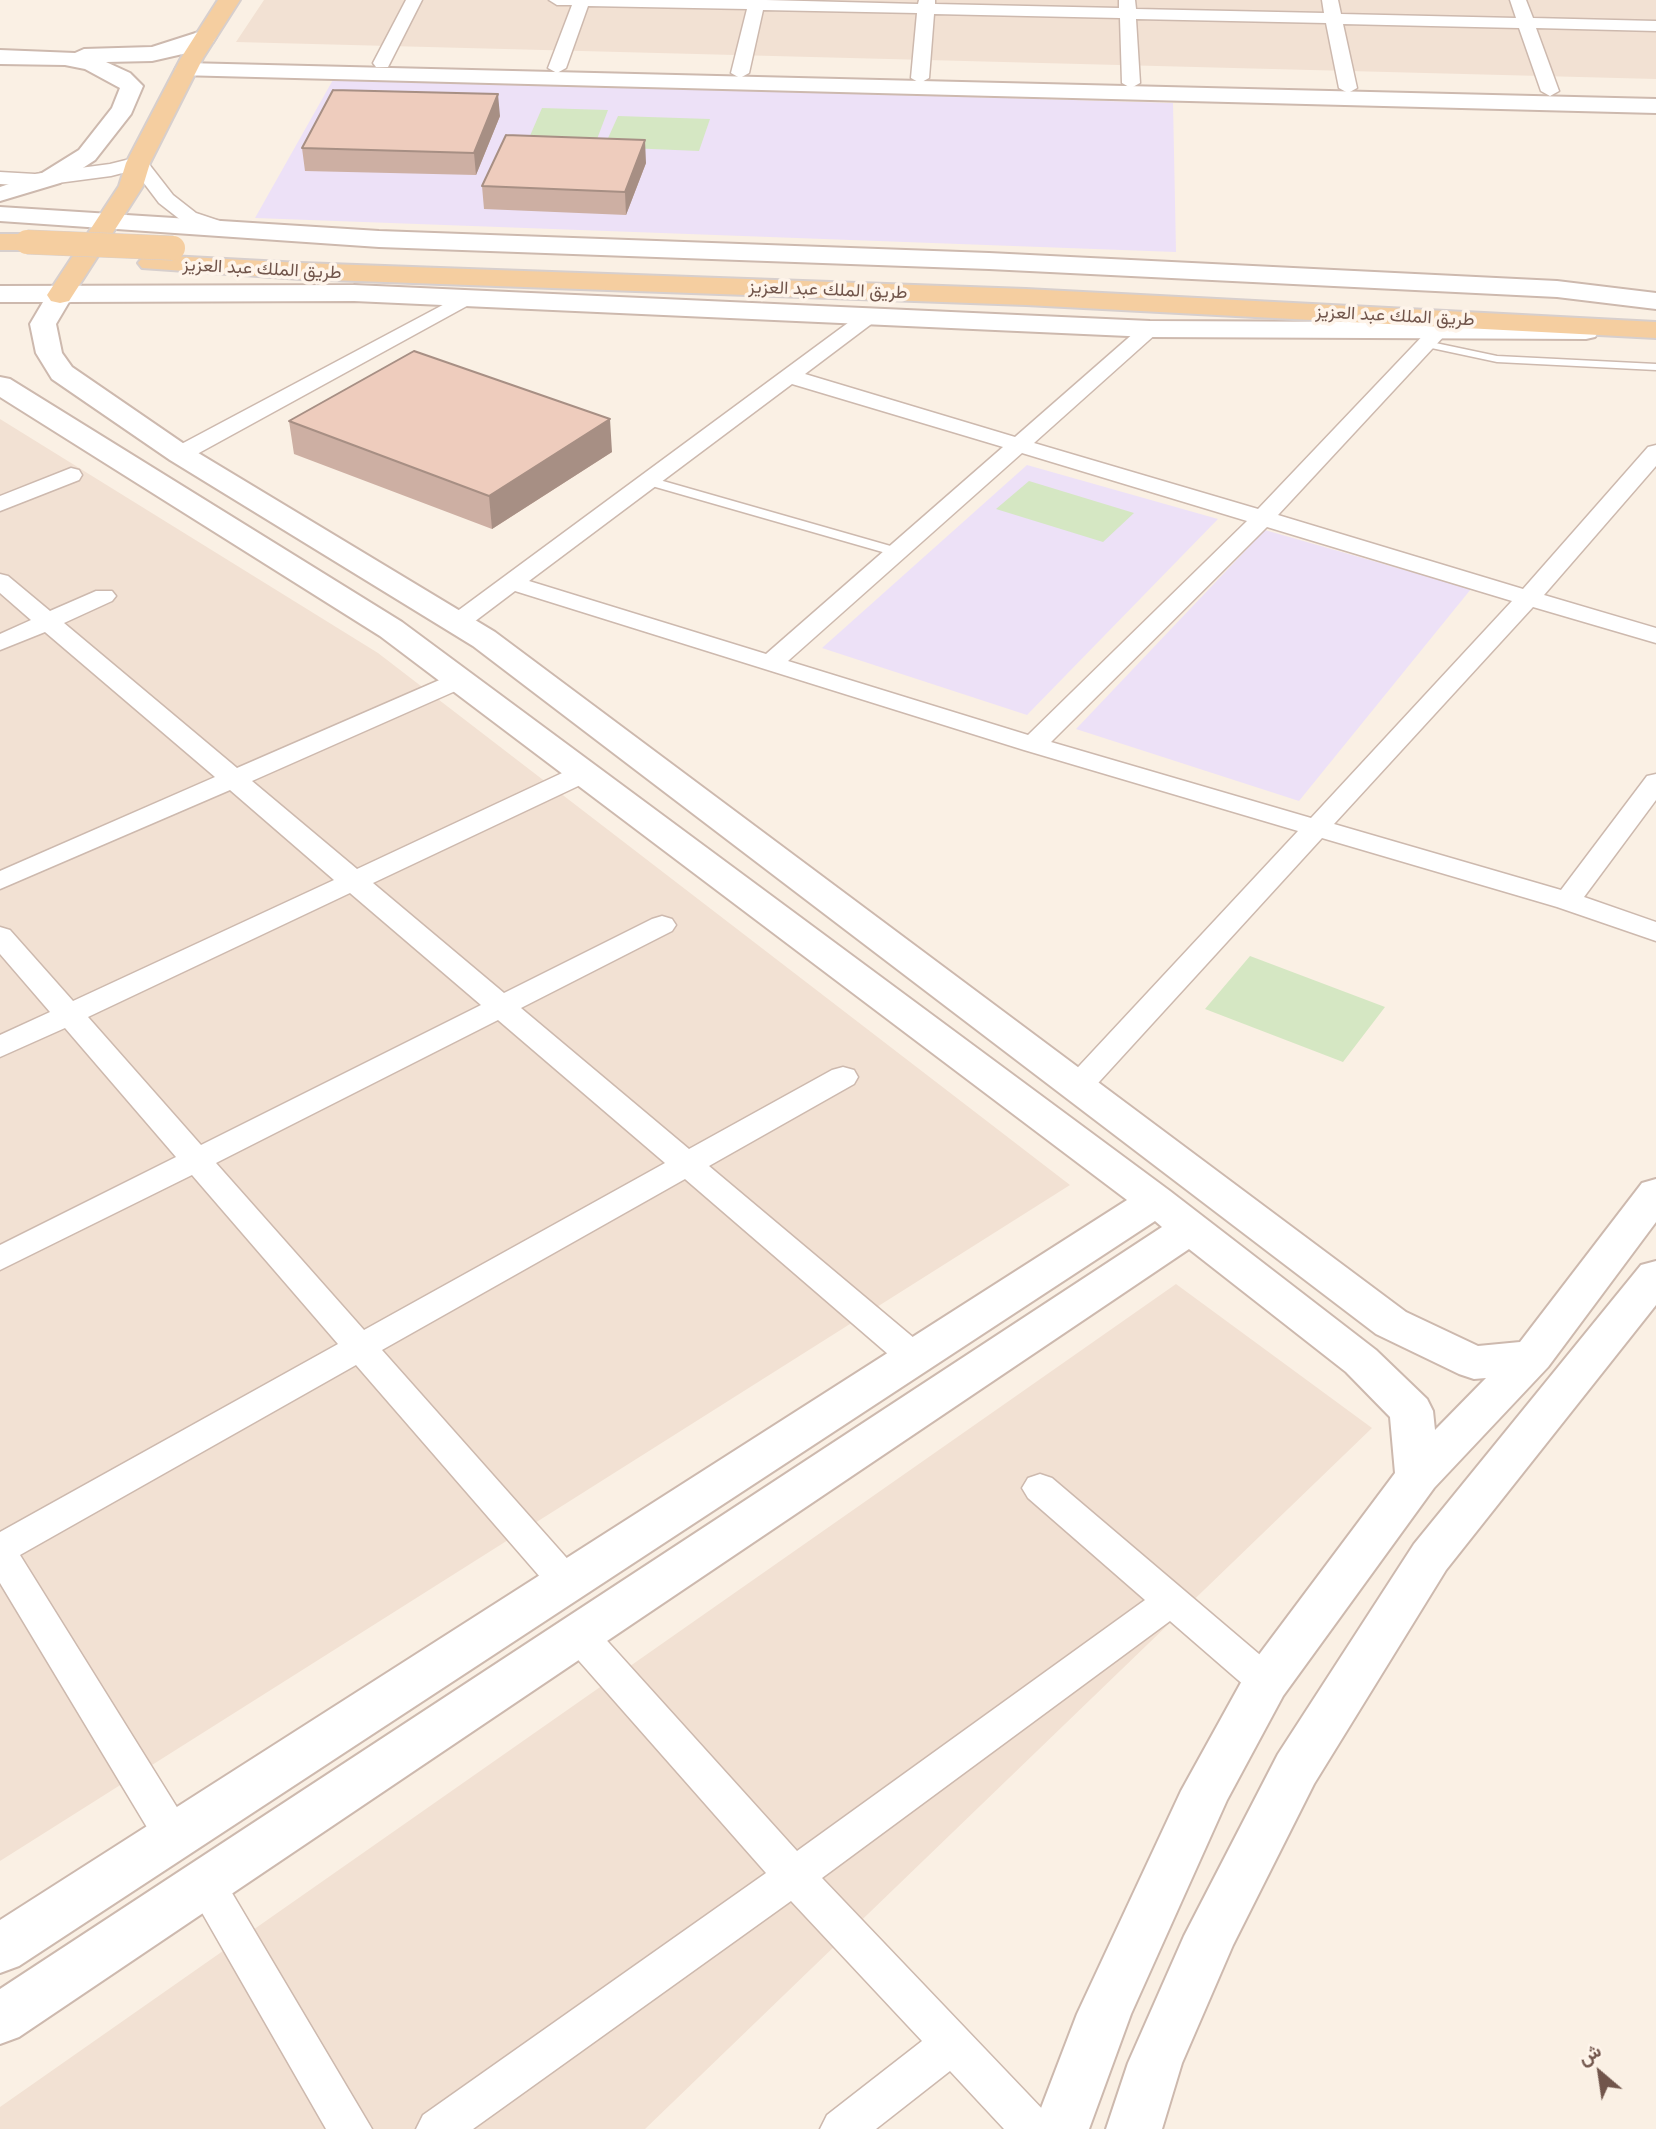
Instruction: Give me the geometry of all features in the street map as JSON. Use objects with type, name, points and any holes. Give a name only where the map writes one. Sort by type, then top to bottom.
[{"type":"main road","points":[[60,296],[131,186],[138,163],[189,64],[229,0]]},
{"type":"main road","points":[[2,252],[27,242],[1656,302]]},
{"type":"main road","name":"طريق الملك عبد العزيز","points":[[2,252],[301,271],[1026,297],[1653,330]]},
{"type":"street","points":[[382,63],[414,0]]},
{"type":"street","points":[[556,0],[1128,7],[1334,18],[1656,26]]},
{"type":"street","points":[[557,68],[582,0]]},
{"type":"street","points":[[1330,0],[1348,88]]},
{"type":"street","points":[[1518,0],[1550,91]]},
{"type":"street","points":[[740,73],[757,2]]},
{"type":"street","points":[[920,78],[927,4]]},
{"type":"street","points":[[1128,7],[1131,83]]},
{"type":"street","points":[[0,57],[65,58],[152,54],[179,48],[205,37]]},
{"type":"street","points":[[0,194],[51,178],[87,155],[123,109],[132,86],[122,78],[92,64],[65,58]]},
{"type":"street","points":[[189,64],[382,63],[1656,94]]},
{"type":"street","points":[[189,64],[1656,106]]},
{"type":"street","points":[[0,178],[51,178],[111,170],[138,163],[166,199],[189,216],[228,230]]},
{"type":"street","points":[[0,214],[379,239],[989,261],[1557,289],[1656,302]]},
{"type":"street","points":[[0,294],[60,296],[354,293],[867,318],[1432,337],[1503,332],[1653,330]]},
{"type":"street","points":[[60,296],[43,324],[50,353],[62,373],[180,454],[484,639],[1391,1323],[1474,1363],[1533,1356]]},
{"type":"street","points":[[180,454],[469,297]]},
{"type":"street","points":[[457,623],[867,318]]},
{"type":"street","points":[[771,663],[1150,329]]},
{"type":"street","points":[[1033,745],[1263,518],[1432,337]]},
{"type":"street","points":[[789,376],[1656,636]]},
{"type":"street","points":[[0,386],[216,517],[391,629],[1173,1215],[1361,1361],[1411,1411],[1418,1476]]},
{"type":"street","points":[[1078,1086],[1528,598],[1656,452]]},
{"type":"street","points":[[0,503],[71,475]]},
{"type":"street","points":[[0,581],[915,1358]]},
{"type":"street","points":[[512,583],[1033,745],[1567,901],[1656,932]]},
{"type":"street","points":[[0,643],[104,596]]},
{"type":"street","points":[[0,881],[460,680]]},
{"type":"street","points":[[0,1047],[584,773]]},
{"type":"street","points":[[1567,901],[1656,782]]},
{"type":"street","points":[[0,1259],[662,925]]},
{"type":"street","points":[[0,936],[567,1583]]},
{"type":"street","points":[[174,1837],[0,1550],[843,1077]]},
{"type":"street","points":[[1061,2129],[1104,2014],[1183,1840],[1206,1791],[1266,1682],[1418,1476],[1533,1356],[1656,1194]]},
{"type":"street","points":[[0,1949],[915,1358],[1173,1215]]},
{"type":"street","points":[[0,2019],[578,1634],[1173,1215]]},
{"type":"street","points":[[1134,2129],[1155,2063],[1210,1936],[1296,1769],[1430,1557],[1656,1276]]},
{"type":"street","points":[[1040,1488],[1266,1682]]},
{"type":"street","points":[[438,2129],[794,1876],[1171,1601]]},
{"type":"street","points":[[578,1634],[794,1876],[1033,2129]]},
{"type":"street","points":[[205,1883],[350,2129]]},
{"type":"street","points":[[842,2129],[953,2043]]},
{"type":"lane","points":[[1432,337],[1497,359],[1656,367]]},
{"type":"lane","points":[[649,481],[897,552]]},
{"type":"shaded area","points":[[264,0],[1656,0],[1656,79],[236,42]]},
{"type":"shaded area","points":[[334,78],[1173,103],[1176,252],[255,218]]},
{"type":"shaded area","points":[[0,419],[378,653],[1070,1185],[0,1861]]},
{"type":"shaded area","points":[[1027,465],[1218,519],[1027,715],[822,648]]},
{"type":"shaded area","points":[[1265,530],[1471,589],[1299,801],[1076,729]]},
{"type":"shaded area","points":[[1176,1284],[1372,1428],[645,2129],[0,2129],[0,2107]]},
{"type":"green space","points":[[542,108],[608,110],[594,147],[526,145]]},
{"type":"green space","points":[[618,116],[710,119],[699,151],[604,147]]},
{"type":"green space","points":[[1029,481],[1134,513],[1103,542],[996,509]]},
{"type":"green space","points":[[1250,956],[1385,1007],[1343,1062],[1205,1009]]},
{"type":"building","points":[[333,90],[498,94],[474,153],[302,148]]},
{"type":"building","points":[[506,135],[645,140],[625,192],[482,186]]},
{"type":"building","points":[[414,351],[610,419],[489,496],[289,421]]}]
